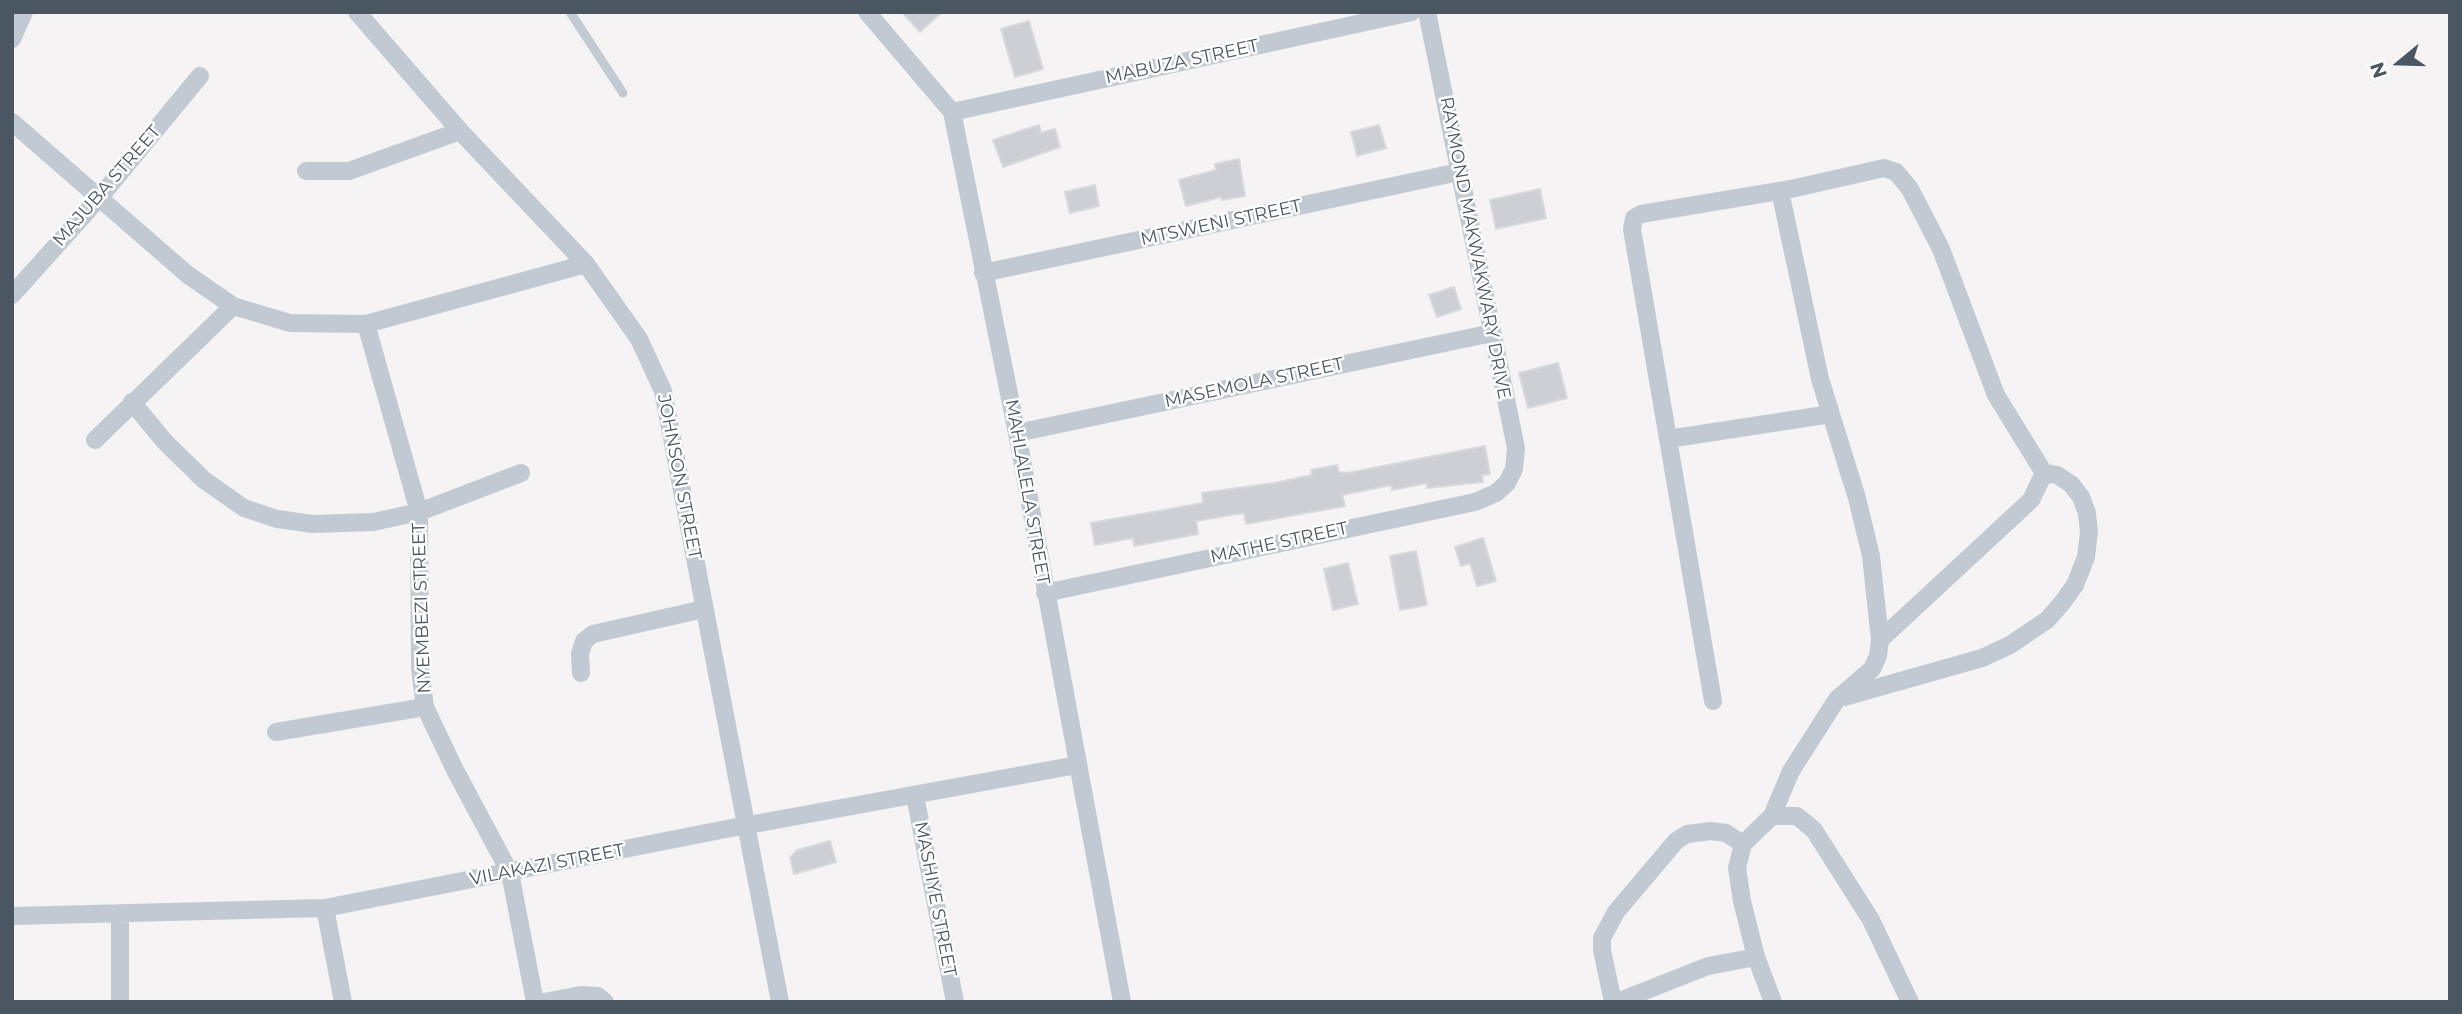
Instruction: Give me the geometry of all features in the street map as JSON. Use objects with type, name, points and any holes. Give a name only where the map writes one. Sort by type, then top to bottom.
[{"type":"street","points":[[12,39],[24,12]]},
{"type":"street","name":"JOHNSON STREET","points":[[357,12],[460,131],[586,264],[639,339],[663,391],[779,1002]]},
{"type":"street","name":"MAHLALELA STREET","points":[[867,12],[952,112],[1017,433],[1122,1002]]},
{"type":"street","name":"MABUZA STREET","points":[[952,112],[1412,12]]},
{"type":"street","name":"RAYMOND MAKWAKWARY DRIVE","points":[[1427,12],[1516,455],[1514,469],[1507,483]]},
{"type":"street","name":"MAJUBA STREET","points":[[12,295],[100,197],[200,76]]},
{"type":"street","points":[[12,122],[188,275],[233,306],[290,323],[366,324],[586,264]]},
{"type":"street","points":[[306,171],[349,171],[460,131]]},
{"type":"street","points":[[1713,701],[1632,229],[1634,218],[1653,209],[1780,191],[1884,168],[1896,172],[1910,190],[1941,249],[1996,395],[2044,473],[2057,475],[2071,484],[2081,497],[2087,513],[2089,532],[2086,556],[2075,585],[2047,620],[2010,645],[1982,658],[1837,699]]},
{"type":"street","name":"MTSWENI STREET","points":[[983,273],[1459,173]]},
{"type":"street","points":[[1773,1002],[1756,957],[1737,868],[1742,844],[1772,816],[1791,771],[1837,699],[1872,669],[1878,656],[1880,640],[1871,556],[1857,498],[1820,379],[1780,191]]},
{"type":"street","points":[[95,440],[233,306]]},
{"type":"street","name":"NYEMBEZI STREET","points":[[366,324],[419,512],[421,669],[425,707],[510,873],[535,1002]]},
{"type":"street","name":"MASEMOLA STREET","points":[[1017,433],[1492,333]]},
{"type":"street","points":[[132,402],[165,442],[204,480],[244,508],[276,519],[313,524],[373,522],[419,512],[521,473]]},
{"type":"street","points":[[1668,439],[1831,414]]},
{"type":"street","points":[[1880,640],[2031,500],[2044,473]]},
{"type":"street","name":"MATHE STREET","points":[[1045,593],[1482,500],[1507,483]]},
{"type":"street","points":[[581,673],[580,654],[584,641],[593,634],[704,609]]},
{"type":"street","points":[[276,732],[425,707]]},
{"type":"street","name":"VILAKAZI STREET","points":[[12,916],[326,908],[746,825],[1077,765]]},
{"type":"street","name":"MASHIYE STREET","points":[[915,796],[955,1002]]},
{"type":"street","points":[[1772,816],[1797,816],[1814,830],[1871,920],[1910,1002]]},
{"type":"street","points":[[1742,844],[1726,833],[1711,831],[1687,834],[1676,841],[1616,912],[1602,938],[1602,950],[1615,1002],[1708,966],[1756,957]]},
{"type":"street","points":[[326,908],[343,1002]]},
{"type":"street","points":[[120,913],[120,1002]]},
{"type":"street","points":[[544,1002],[581,995],[598,996],[605,1002]]},
{"type":"lane","points":[[570,12],[623,93]]},
{"type":"building","points":[[902,12],[942,12],[920,32]]},
{"type":"building","points":[[1029,21],[1043,69],[1015,77],[1001,29]]},
{"type":"building","points":[[1039,125],[1041,133],[1055,129],[1060,147],[1003,167],[993,140]]},
{"type":"building","points":[[1379,125],[1386,148],[1357,156],[1351,132]]},
{"type":"building","points":[[1239,159],[1245,196],[1222,200],[1221,197],[1186,206],[1179,180],[1216,170],[1215,164]]},
{"type":"building","points":[[1095,185],[1099,206],[1070,213],[1065,192]]},
{"type":"building","points":[[1540,189],[1546,218],[1496,229],[1490,200]]},
{"type":"building","points":[[1454,287],[1461,309],[1437,317],[1429,295]]},
{"type":"building","points":[[1558,363],[1567,398],[1528,408],[1519,373]]},
{"type":"building","points":[[1485,446],[1490,474],[1482,475],[1483,482],[1427,488],[1427,483],[1392,490],[1391,485],[1342,495],[1345,506],[1246,524],[1244,513],[1196,521],[1198,534],[1134,546],[1133,538],[1095,545],[1091,523],[1203,503],[1202,493],[1274,483],[1312,475],[1311,470],[1337,465],[1339,472],[1347,473]]},
{"type":"building","points":[[1483,538],[1496,581],[1477,586],[1470,563],[1461,566],[1455,547]]},
{"type":"building","points":[[1416,551],[1427,605],[1400,610],[1390,556]]},
{"type":"building","points":[[1348,563],[1358,604],[1333,610],[1324,569]]},
{"type":"building","points":[[830,841],[836,862],[794,874],[790,858],[797,850]]}]
